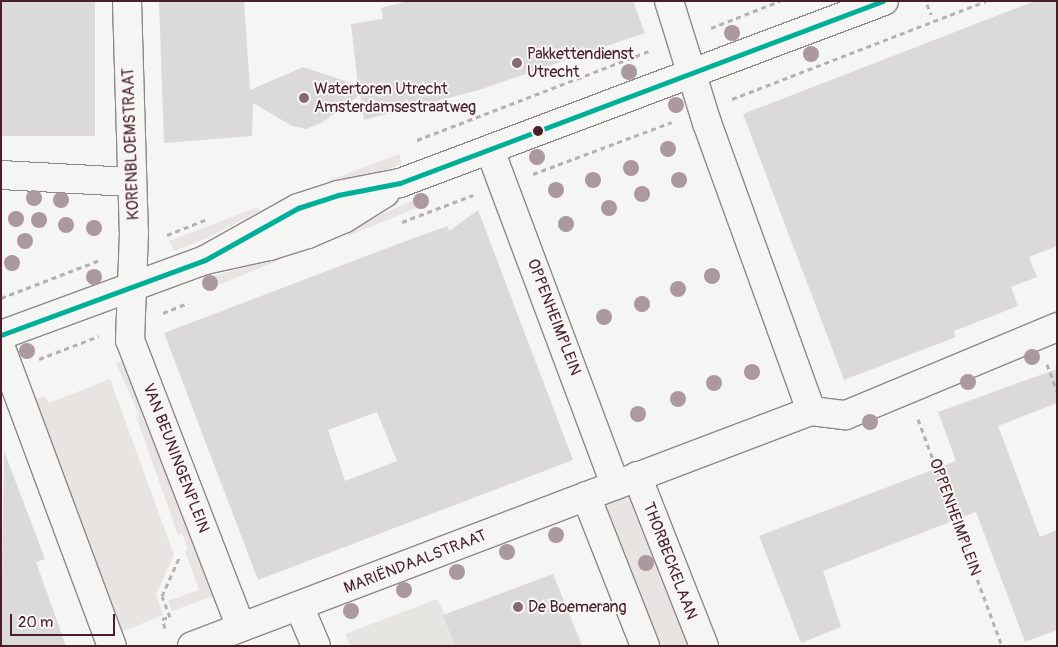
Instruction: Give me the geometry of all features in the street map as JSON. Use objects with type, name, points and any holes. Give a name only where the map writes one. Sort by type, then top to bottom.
[{"type":"street","name":"KORENBLOEMSTRAAT","points":[[127,1],[132,182],[132,286]]},
{"type":"street","points":[[669,1],[693,73],[707,123],[811,411],[846,415],[1057,327]]},
{"type":"street","points":[[1,335],[205,260],[298,208],[338,195],[400,184],[884,1]]},
{"type":"street","name":"OPPENHEIMPLEIN","points":[[490,150],[626,480]]},
{"type":"street","points":[[1,175],[132,182]]},
{"type":"street","name":"VAN BEUNINGENPLEIN","points":[[132,286],[130,340],[240,626]]},
{"type":"street","points":[[1,348],[112,646]]},
{"type":"street","name":"MARIËNDAALSTRAAT","points":[[180,641],[240,626],[299,606],[811,411]]},
{"type":"street","name":"THORBECKELAAN","points":[[626,480],[704,646]]},
{"type":"street","points":[[586,496],[645,646]]},
{"type":"street","points":[[299,606],[316,646]]},
{"type":"path","points":[[927,4],[931,14]]},
{"type":"path","name":"OPPENHEIMPLEIN","points":[[907,389],[1002,646]]},
{"type":"path","points":[[180,641],[162,619],[170,617],[162,596],[181,555]]},
{"type":"shaded area","points":[[399,154],[402,164],[380,172],[330,185],[328,181]]},
{"type":"shaded area","points":[[421,196],[426,204],[348,236],[347,231]]},
{"type":"shaded area","points":[[258,207],[260,211],[207,238],[174,251],[169,241]]},
{"type":"shaded area","points":[[279,257],[280,260],[206,290],[203,279]]},
{"type":"shaded area","points":[[126,360],[214,596],[172,611],[168,601],[199,590],[185,551],[188,549],[182,533],[178,535],[136,416],[139,414],[116,363]]},
{"type":"shaded area","points":[[110,379],[174,555],[156,594],[163,615],[121,632],[34,400],[45,396],[49,403]]},
{"type":"shaded area","points":[[637,476],[706,646],[646,646],[586,497]]},
{"type":"shaded area","name":"De Boemerang","points":[[553,574],[583,646],[350,646],[345,634],[437,599],[446,616]]},
{"type":"building","points":[[1,1],[95,1],[95,136],[1,136]]},
{"type":"building","points":[[159,1],[244,1],[250,90],[303,67],[358,85],[351,24],[383,19],[381,8],[408,1],[633,1],[645,33],[479,90],[364,120],[360,95],[321,123],[306,129],[292,126],[253,103],[252,136],[164,143]]},
{"type":"building","points":[[1035,1],[1057,1],[1057,246],[1029,257],[1037,277],[1011,287],[1018,306],[954,331],[956,337],[844,380],[743,114]]},
{"type":"building","points":[[478,210],[573,460],[258,580],[164,333],[411,239],[448,226],[449,231]],"holes":[[[377,412],[397,461],[345,481],[328,430]]]},
{"type":"building","points":[[1057,369],[1057,403],[998,426],[1040,537],[1057,530],[1057,630],[1025,642],[976,512],[823,571],[841,627],[801,643],[759,536],[956,461],[938,412]]},
{"type":"building","points":[[4,451],[45,559],[36,562],[66,646],[1,646]]},
{"type":"building","name":"De Boemerang","points":[[553,574],[581,646],[455,646],[443,615]]},
{"type":"transit line","points":[[1,335],[205,260],[298,208],[338,195],[400,183],[883,1]]},
{"type":"place","name":"Pakkettendienst Utrecht","points":[[517,63]]},
{"type":"place","name":"Watertoren Utrecht Amsterdamsestraatweg","points":[[304,98]]},
{"type":"place","name":"De Boemerang","points":[[518,607]]}]
